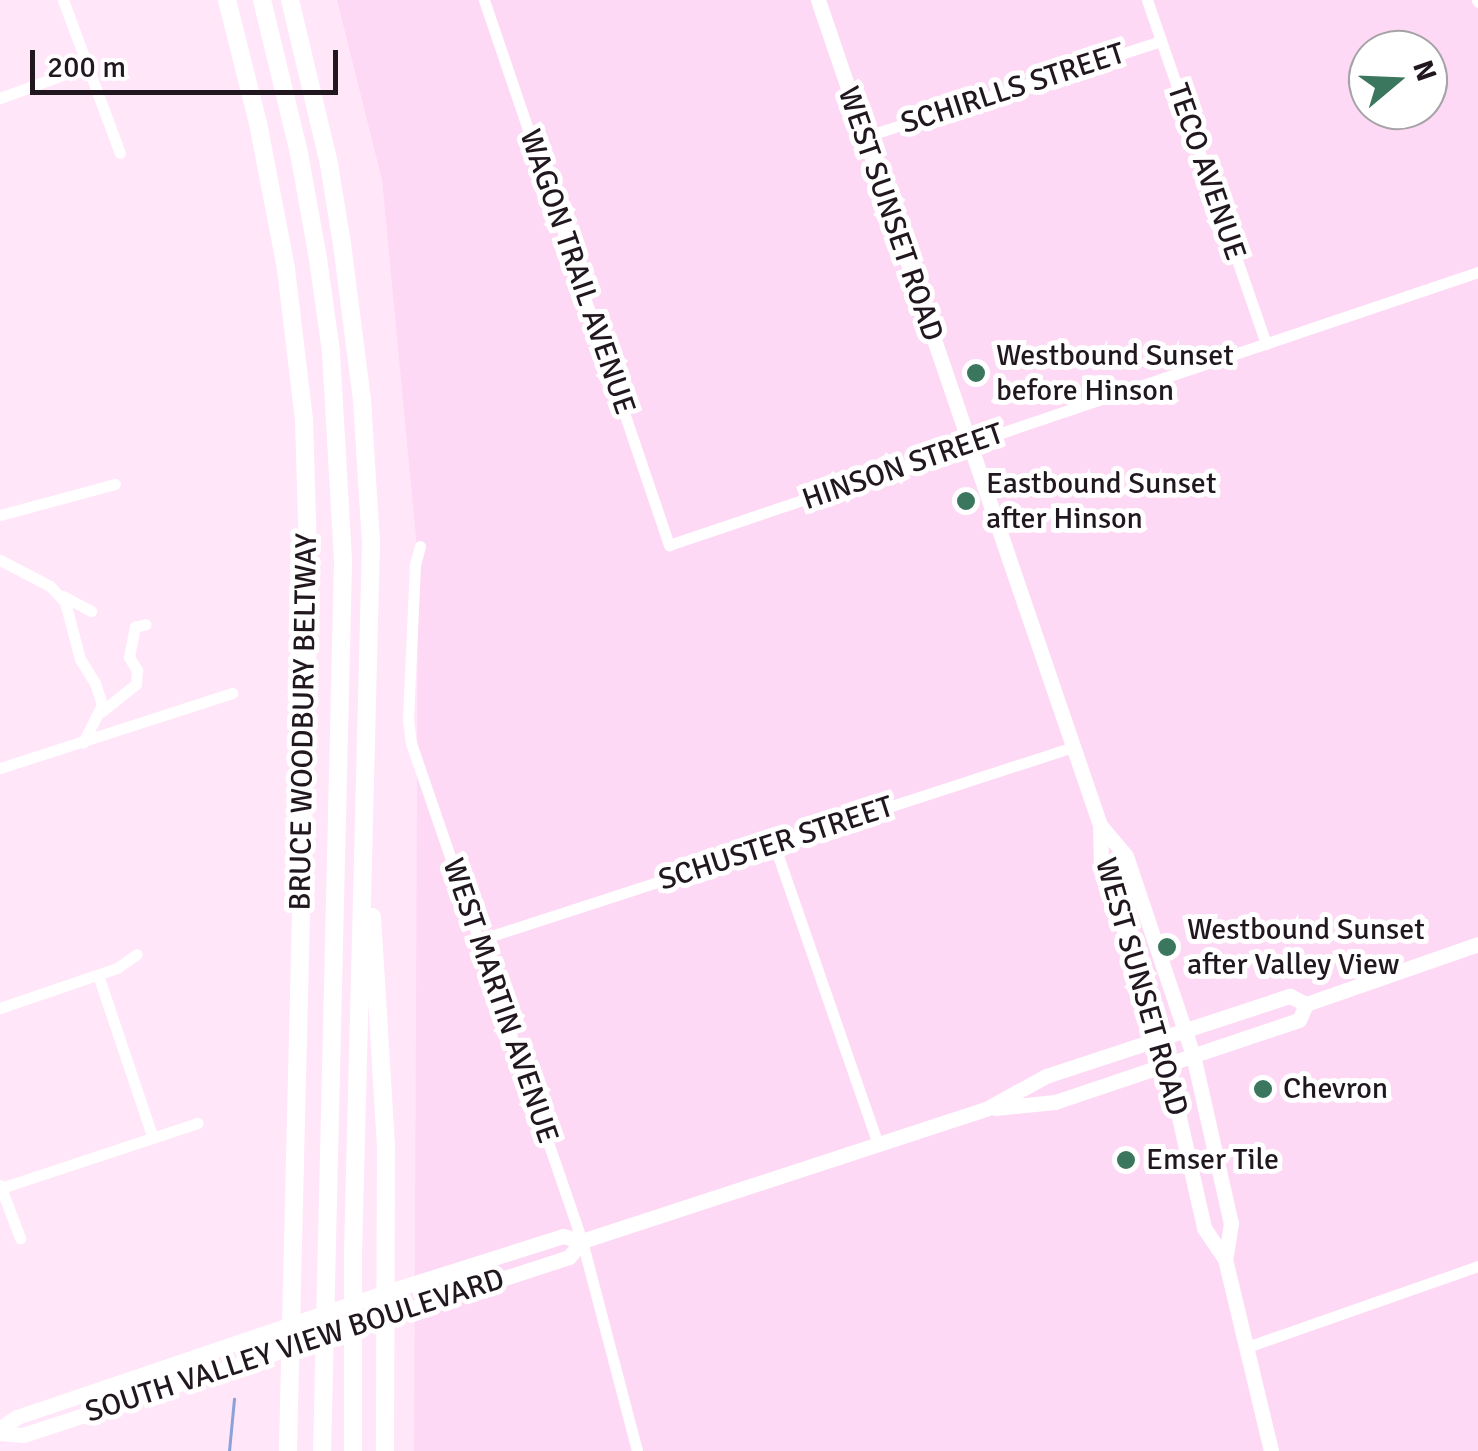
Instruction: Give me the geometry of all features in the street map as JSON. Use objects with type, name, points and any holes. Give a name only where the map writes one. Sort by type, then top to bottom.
[{"type":"highway","name":"BRUCE WOODBURY BELTWAY","points":[[227,0],[258,122],[286,268],[304,419],[308,602],[288,1451]]},
{"type":"highway","name":"BRUCE WOODBURY BELTWAY","points":[[262,0],[299,153],[320,278],[330,352],[344,562],[322,1451]]},
{"type":"highway","points":[[290,0],[329,164],[362,400],[372,559],[353,1451]]},
{"type":"highway","points":[[365,812],[385,1125],[386,1451]]},
{"type":"main road","name":"WEST SUNSET ROAD","points":[[818,0],[1100,825],[1101,864],[1161,1038],[1204,1228],[1226,1259]]},
{"type":"main road","name":"WEST SUNSET ROAD","points":[[1100,825],[1126,856],[1193,1055],[1230,1223],[1226,1259],[1271,1451]]},
{"type":"main road","name":"SOUTH VALLEY VIEW BOULEVARD","points":[[0,1430],[23,1434],[569,1256],[582,1241],[986,1109],[1046,1076],[1161,1038],[1290,996],[1306,1004],[1477,949]]},
{"type":"main road","name":"SOUTH VALLEY VIEW BOULEVARD","points":[[986,1109],[1055,1102],[1298,1020],[1306,1004]]},
{"type":"main road","name":"SOUTH VALLEY VIEW BOULEVARD","points":[[0,1430],[17,1417],[396,1289],[563,1236],[582,1241]]},
{"type":"street","points":[[64,0],[120,153]]},
{"type":"street","name":"WAGON TRAIL AVENUE","points":[[484,0],[669,545]]},
{"type":"street","name":"TECO AVENUE","points":[[1146,0],[1266,344]]},
{"type":"street","name":"SCHIRLLS STREET","points":[[864,137],[1161,41]]},
{"type":"street","points":[[0,98],[87,66]]},
{"type":"street","name":"HINSON STREET","points":[[669,545],[1478,272]]},
{"type":"street","points":[[0,515],[116,484]]},
{"type":"street","name":"WEST MARTIN AVENUE","points":[[420,546],[415,565],[408,719],[411,744],[582,1241],[637,1451]]},
{"type":"street","points":[[0,560],[91,611]]},
{"type":"street","points":[[60,594],[80,659],[100,697],[98,715],[83,743]]},
{"type":"street","points":[[98,715],[136,684],[137,670],[129,657],[135,627],[146,624]]},
{"type":"street","points":[[0,768],[232,694]]},
{"type":"street","name":"SCHUSTER STREET","points":[[479,940],[1073,747]]},
{"type":"street","points":[[774,844],[878,1144]]},
{"type":"street","points":[[0,1008],[126,964],[137,954]]},
{"type":"street","points":[[98,975],[153,1138]]},
{"type":"street","points":[[20,1238],[0,1186],[198,1124]]},
{"type":"street","points":[[1247,1347],[1478,1266]]},
{"type":"shaded area","points":[[337,0],[1478,0],[1478,1451],[414,1451],[418,559],[382,180]]},
{"type":"waterway","points":[[229,1451],[234,1399]]},
{"type":"place","name":"Westbound Sunset before Hinson","points":[[976,373]]},
{"type":"place","name":"Eastbound Sunset after Hinson","points":[[966,501]]},
{"type":"place","name":"Westbound Sunset after Valley View","points":[[1167,947]]},
{"type":"place","name":"Chevron","points":[[1263,1089]]},
{"type":"place","name":"Emser Tile","points":[[1126,1160]]}]
